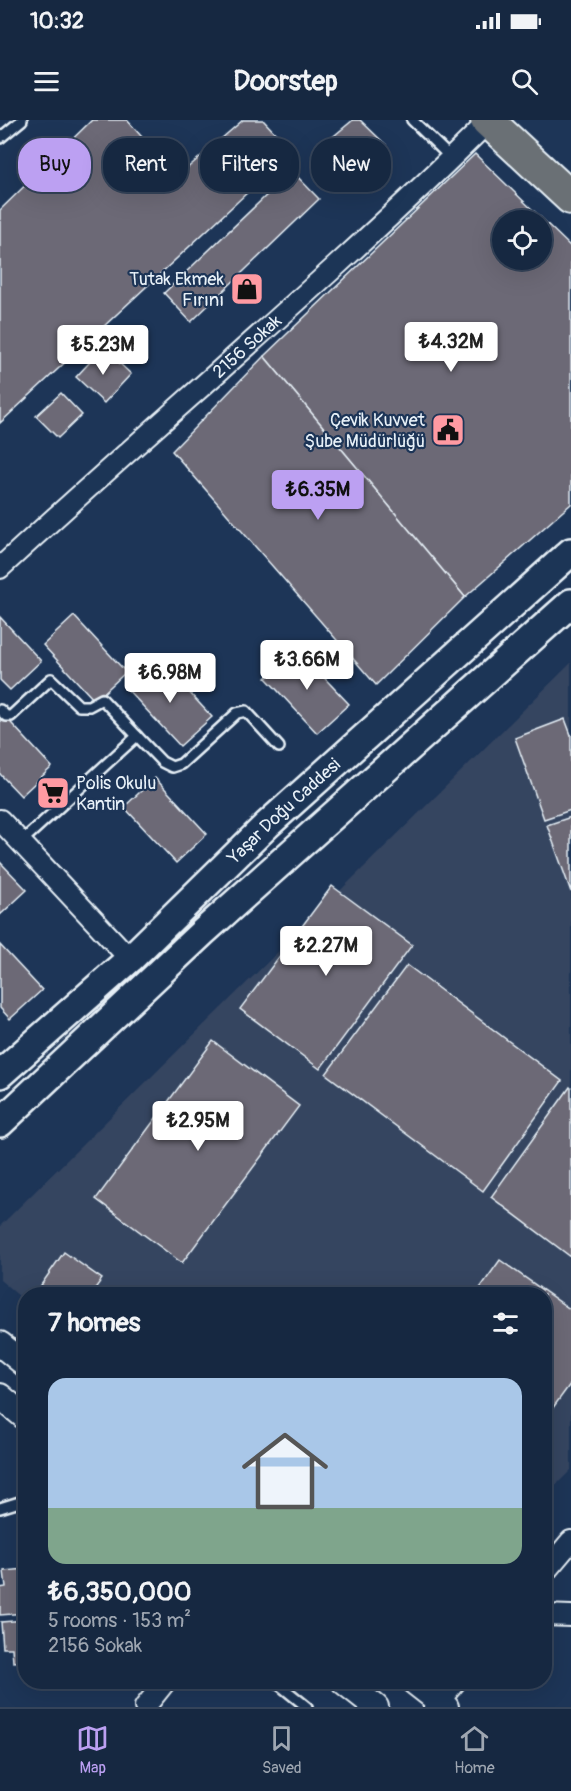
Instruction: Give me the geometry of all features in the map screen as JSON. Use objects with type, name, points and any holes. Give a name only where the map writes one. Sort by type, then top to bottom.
[{"type":"highway","points":[[488,121],[571,198]]},
{"type":"main road","name":"Yaşar Doğu Caddesi","points":[[0,1074],[130,958],[267,825],[571,552]]},
{"type":"main road","name":"Yaşar Doğu Caddesi","points":[[0,1124],[203,932],[571,603]]},
{"type":"street","name":"2156 Sokak","points":[[0,568],[109,468],[286,312],[488,121]]},
{"type":"street","points":[[0,820],[130,958]]},
{"type":"street","points":[[0,1344],[18,1359]]},
{"type":"street","points":[[0,1396],[18,1411]]},
{"type":"street","points":[[552,1564],[571,1541]]},
{"type":"street","points":[[552,1615],[571,1616]]},
{"type":"street","points":[[145,1707],[159,1689]]},
{"type":"street","points":[[353,1689],[376,1707]]},
{"type":"street","points":[[422,1689],[440,1705],[450,1689]]},
{"type":"lane","points":[[0,138],[22,120]]},
{"type":"lane","points":[[412,120],[451,158]]},
{"type":"lane","points":[[0,710],[6,716],[12,716],[51,680],[79,706],[89,706],[102,699],[162,762],[172,767],[182,764],[237,713],[246,711],[279,747]]},
{"type":"lane","points":[[21,842],[137,736]]},
{"type":"lane","points":[[0,1508],[18,1502]]},
{"type":"lane","points":[[285,1689],[307,1707]]},
{"type":"shaded area","points":[[571,663],[571,1470],[552,1489],[552,1287],[18,1287],[18,1295],[0,1280],[0,1226]]},
{"type":"building","points":[[92,120],[127,120],[143,138],[103,138],[103,192],[188,192],[188,168],[200,157],[200,192],[248,192],[0,423],[0,210],[18,192],[91,192],[91,138],[74,138]]},
{"type":"building","points":[[243,120],[263,120],[280,138],[222,138]]},
{"type":"building","points":[[353,120],[360,120],[379,138],[331,138]]},
{"type":"building","name":"Çevik Kuvvet Şube Müdürlüğü","points":[[475,154],[533,210],[492,210],[492,270],[552,270],[552,229],[571,247],[571,504],[465,597],[264,356]]},
{"type":"building","points":[[299,178],[319,199],[191,322],[164,293],[270,192],[299,192]]},
{"type":"building","points":[[103,348],[131,374],[104,403],[76,377]]},
{"type":"building","points":[[264,356],[465,597],[376,685],[172,451]]},
{"type":"building","points":[[61,393],[82,415],[58,438],[36,416]]},
{"type":"building","points":[[74,616],[126,672],[95,701],[43,645]]},
{"type":"building","points":[[0,617],[41,661],[10,690],[0,680]]},
{"type":"building","points":[[297,649],[349,704],[317,733],[266,678]]},
{"type":"building","points":[[160,661],[212,717],[180,746],[128,690]]},
{"type":"building","points":[[0,711],[52,767],[21,796],[0,774]]},
{"type":"building","points":[[565,719],[571,735],[571,810],[544,819],[515,738]]},
{"type":"building","points":[[155,778],[207,834],[176,863],[124,807]]},
{"type":"building","points":[[571,817],[571,892],[547,825]]},
{"type":"building","points":[[0,862],[27,890],[0,915]]},
{"type":"building","points":[[332,886],[412,945],[320,1069],[240,1009]]},
{"type":"building","points":[[0,945],[42,990],[10,1019],[0,1008]]},
{"type":"building","points":[[407,965],[562,1081],[483,1191],[326,1074]]},
{"type":"building","points":[[213,1041],[299,1106],[182,1263],[96,1199]]},
{"type":"building","points":[[571,1088],[571,1257],[491,1197]]},
{"type":"building","points":[[64,1252],[102,1279],[96,1287],[44,1287],[41,1285]]},
{"type":"building","points":[[500,1260],[538,1287],[481,1287]]},
{"type":"building","points":[[552,1297],[571,1310],[571,1383],[552,1409]]},
{"type":"building","points":[[18,1570],[18,1614],[0,1615],[0,1588],[6,1587],[4,1571]]},
{"type":"building","points":[[18,1621],[18,1662],[13,1662],[12,1648],[3,1648],[1,1622]]},
{"type":"place","name":"Tutak Ekmek Fırını","points":[[247,289]]},
{"type":"place","name":"Çevik Kuvvet Şube Müdürlüğü","points":[[448,430]]},
{"type":"place","name":"Polis Okulu Kantin","points":[[53,793]]}]
